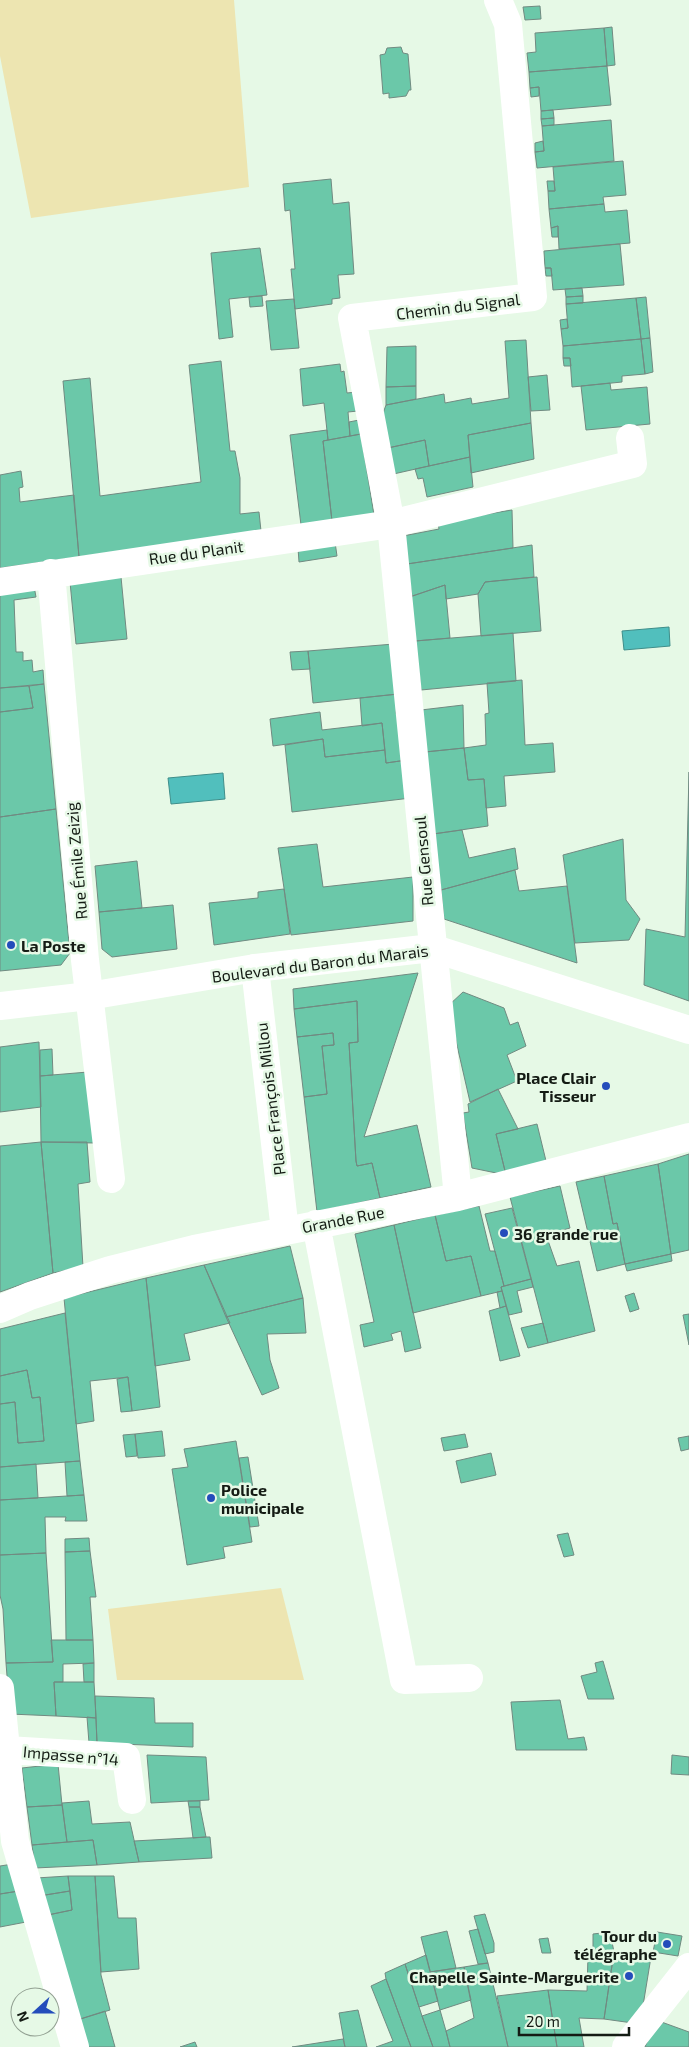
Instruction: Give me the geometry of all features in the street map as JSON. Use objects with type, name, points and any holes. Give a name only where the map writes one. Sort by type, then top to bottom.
[{"type":"street","name":"Chemin du Signal","points":[[391,524],[352,318],[534,297],[508,24],[498,0]]},
{"type":"street","name":"Rue du Planit","points":[[0,582],[50,573],[391,524],[634,464],[630,438]]},
{"type":"street","name":"Rue Gensoul","points":[[391,524],[458,1197]]},
{"type":"street","name":"Rue Émile Zeizig","points":[[50,573],[89,996],[111,1179]]},
{"type":"street","name":"Boulevard du Baron du Marais","points":[[0,1006],[89,996],[254,968],[432,948],[689,1030]]},
{"type":"street","name":"Place François Millou","points":[[254,968],[285,1231]]},
{"type":"street","name":"Grande Rue","points":[[0,1309],[30,1296],[110,1270],[194,1249],[458,1197],[689,1137]]},
{"type":"street","points":[[316,1224],[404,1680],[469,1678]]},
{"type":"street","points":[[0,1688],[15,1841],[75,2047]]},
{"type":"street","name":"Impasse n°14","points":[[6,1750],[126,1757],[132,1800]]},
{"type":"street","points":[[626,2047],[689,1967]]},
{"type":"shaded area","points":[[0,0],[234,0],[249,187],[31,218],[0,56]]},
{"type":"shaded area","points":[[281,1588],[304,1680],[117,1680],[108,1609]]},
{"type":"water","points":[[669,627],[670,646],[624,650],[622,631]]},
{"type":"water","points":[[223,773],[225,799],[171,804],[168,778]]},
{"type":"building","points":[[540,6],[541,19],[525,20],[523,7]]},
{"type":"building","points":[[612,27],[615,65],[607,66],[604,28]]},
{"type":"building","points":[[604,28],[607,66],[529,72],[527,53],[536,52],[535,33]]},
{"type":"building","points":[[401,47],[403,53],[408,54],[411,90],[409,90],[406,96],[389,98],[389,93],[383,94],[380,55],[385,54],[387,48]]},
{"type":"building","points":[[607,66],[611,105],[541,111],[539,87],[530,88],[529,72]]},
{"type":"building","points":[[539,87],[539,96],[531,97],[530,88]]},
{"type":"building","points":[[553,110],[554,118],[541,119],[541,111]]},
{"type":"building","points":[[554,118],[554,125],[542,126],[541,119]]},
{"type":"building","points":[[611,120],[614,161],[537,168],[535,152],[544,151],[542,126]]},
{"type":"building","points":[[543,141],[544,151],[535,152],[535,143]]},
{"type":"building","points":[[623,161],[626,195],[603,197],[604,204],[549,209],[548,191],[555,191],[553,167]]},
{"type":"building","points":[[331,179],[333,204],[349,202],[354,274],[338,275],[340,298],[332,299],[332,304],[295,309],[291,269],[295,269],[290,210],[285,211],[283,184]]},
{"type":"building","points":[[547,181],[554,181],[555,191],[548,191]]},
{"type":"building","points":[[604,204],[605,212],[627,210],[630,243],[559,249],[558,226],[551,228],[549,209]]},
{"type":"building","points":[[558,226],[558,237],[552,237],[551,228]]},
{"type":"building","points":[[620,244],[624,285],[553,290],[551,268],[545,268],[544,251]]},
{"type":"building","points":[[260,248],[267,295],[229,299],[233,337],[219,339],[211,253]]},
{"type":"building","points":[[545,268],[551,268],[552,276],[546,276]]},
{"type":"building","points":[[582,288],[583,296],[566,297],[565,289]]},
{"type":"building","points":[[262,296],[263,306],[250,307],[249,297]]},
{"type":"building","points":[[583,296],[583,303],[566,304],[566,297]]},
{"type":"building","points":[[646,297],[650,338],[641,339],[636,298]]},
{"type":"building","points":[[636,298],[641,339],[563,346],[561,329],[568,328],[566,304]]},
{"type":"building","points":[[294,299],[299,348],[271,350],[266,301]]},
{"type":"building","points":[[567,319],[568,328],[561,329],[560,320]]},
{"type":"building","points":[[650,338],[653,372],[645,374],[641,339]]},
{"type":"building","points":[[641,339],[645,374],[622,376],[622,382],[572,387],[570,358],[563,358],[563,346]]},
{"type":"building","points":[[526,340],[531,423],[468,435],[470,457],[429,466],[425,440],[383,449],[378,427],[386,405],[444,394],[445,403],[471,398],[472,404],[509,398],[505,341]]},
{"type":"building","points":[[416,346],[416,386],[386,387],[387,347]]},
{"type":"building","points":[[563,358],[570,358],[571,366],[564,366]]},
{"type":"building","points":[[221,361],[230,451],[235,451],[240,478],[240,514],[259,512],[261,531],[79,557],[63,381],[90,378],[100,496],[201,482],[189,365]]},
{"type":"building","points":[[340,364],[341,372],[344,371],[347,393],[356,392],[358,411],[348,412],[350,436],[328,440],[324,403],[303,406],[300,369]]},
{"type":"building","points":[[547,375],[550,410],[531,411],[528,377]]},
{"type":"building","points":[[610,383],[611,390],[647,387],[650,424],[586,430],[581,386]]},
{"type":"building","points":[[416,386],[416,399],[386,405],[386,387]]},
{"type":"building","points":[[359,420],[361,434],[350,436],[349,422]]},
{"type":"building","points":[[531,423],[534,459],[471,473],[468,435]]},
{"type":"building","points":[[327,430],[328,440],[323,441],[332,521],[301,525],[290,435]]},
{"type":"building","points":[[361,434],[374,515],[332,521],[323,441]]},
{"type":"building","points":[[425,440],[429,466],[389,475],[383,449]]},
{"type":"building","points":[[470,457],[473,487],[427,497],[423,478],[418,479],[415,469]]},
{"type":"building","points":[[21,471],[23,487],[19,488],[20,502],[74,495],[79,557],[0,568],[0,475]]},
{"type":"building","points":[[512,510],[513,548],[407,564],[403,536],[439,529],[438,522]]},
{"type":"building","points":[[335,542],[337,556],[299,562],[298,548]]},
{"type":"building","points":[[532,545],[534,577],[485,582],[478,594],[446,599],[445,585],[412,596],[407,564]]},
{"type":"building","points":[[121,577],[127,639],[76,644],[70,582]]},
{"type":"building","points":[[537,577],[541,631],[481,636],[478,594],[485,582]]},
{"type":"building","points":[[445,585],[450,638],[415,641],[410,597]]},
{"type":"building","points":[[34,586],[36,597],[14,600],[16,652],[23,652],[23,661],[32,660],[33,672],[43,670],[44,684],[0,688],[0,591]]},
{"type":"building","points":[[513,633],[516,681],[421,690],[415,641]]},
{"type":"building","points":[[394,644],[398,694],[313,703],[308,651]]},
{"type":"building","points":[[308,651],[310,669],[292,670],[290,652]]},
{"type":"building","points":[[522,680],[525,745],[553,743],[555,772],[504,776],[506,806],[486,808],[484,779],[468,780],[464,748],[486,745],[485,714],[489,713],[487,683]]},
{"type":"building","points":[[44,684],[56,809],[0,817],[0,712],[33,708],[29,686]]},
{"type":"building","points":[[29,686],[33,708],[0,712],[0,688]]},
{"type":"building","points":[[398,694],[396,713],[403,729],[407,760],[386,763],[382,723],[362,726],[360,698]]},
{"type":"building","points":[[463,705],[464,748],[425,752],[421,710]]},
{"type":"building","points":[[320,712],[322,730],[382,723],[385,750],[325,757],[323,739],[273,746],[270,719]]},
{"type":"building","points":[[323,739],[325,757],[385,750],[386,763],[407,760],[411,798],[292,812],[285,745]]},
{"type":"building","points":[[464,748],[468,780],[484,779],[488,826],[433,834],[425,752]]},
{"type":"building","points":[[689,772],[689,1001],[644,985],[646,929],[685,937]]},
{"type":"building","points":[[56,809],[70,953],[61,965],[0,971],[0,817]]},
{"type":"building","points":[[462,830],[469,858],[515,848],[518,869],[441,890],[433,834]]},
{"type":"building","points":[[623,839],[626,900],[640,919],[629,940],[575,943],[563,855]]},
{"type":"building","points":[[317,844],[323,887],[413,877],[413,921],[291,935],[278,848]]},
{"type":"building","points":[[137,861],[142,908],[99,912],[95,866]]},
{"type":"building","points":[[515,870],[519,891],[567,886],[577,963],[444,919],[441,890]]},
{"type":"building","points":[[284,889],[290,934],[214,945],[209,903],[258,898],[258,892]]},
{"type":"building","points":[[173,905],[177,949],[112,957],[102,949],[99,912]]},
{"type":"building","points":[[418,973],[364,1137],[417,1125],[431,1187],[380,1198],[372,1163],[357,1166],[356,1161],[349,1043],[358,1042],[357,1001],[294,1009],[293,989]]},
{"type":"building","points":[[463,992],[504,1008],[510,1025],[518,1022],[526,1046],[507,1055],[517,1081],[470,1102],[448,1006]]},
{"type":"building","points":[[357,1001],[358,1042],[349,1043],[356,1161],[357,1166],[372,1163],[380,1198],[317,1212],[304,1097],[327,1094],[322,1046],[334,1045],[333,1033],[297,1037],[294,1009]]},
{"type":"building","points":[[333,1033],[334,1045],[322,1046],[327,1094],[304,1097],[297,1037]]},
{"type":"building","points":[[39,1042],[41,1107],[0,1112],[0,1047]]},
{"type":"building","points":[[52,1049],[53,1075],[40,1076],[40,1050]]},
{"type":"building","points":[[88,1072],[94,1143],[41,1142],[40,1076]]},
{"type":"building","points":[[498,1089],[518,1129],[496,1134],[506,1175],[472,1168],[463,1113],[469,1112],[468,1104]]},
{"type":"building","points":[[537,1124],[547,1165],[506,1175],[496,1134]]},
{"type":"building","points":[[41,1142],[53,1273],[0,1292],[0,1146]]},
{"type":"building","points":[[41,1142],[87,1142],[90,1182],[78,1184],[83,1267],[53,1273]]},
{"type":"building","points":[[689,1154],[689,1250],[671,1254],[658,1164]]},
{"type":"building","points":[[658,1164],[671,1254],[625,1264],[617,1223],[613,1224],[604,1176]]},
{"type":"building","points":[[604,1176],[613,1224],[617,1223],[625,1264],[597,1271],[576,1182]]},
{"type":"building","points":[[560,1186],[570,1228],[546,1235],[557,1266],[579,1261],[595,1331],[548,1343],[510,1197]]},
{"type":"building","points":[[479,1206],[490,1251],[495,1251],[504,1286],[501,1287],[502,1291],[481,1296],[471,1256],[446,1261],[435,1215]]},
{"type":"building","name":"36 grande rue","points":[[512,1208],[531,1279],[504,1286],[485,1214]]},
{"type":"building","points":[[435,1215],[446,1261],[471,1256],[481,1296],[413,1313],[394,1225]]},
{"type":"building","points":[[394,1225],[421,1348],[405,1352],[401,1331],[391,1334],[393,1340],[364,1347],[360,1325],[374,1322],[355,1234]]},
{"type":"building","points":[[290,1246],[303,1298],[226,1317],[204,1265]]},
{"type":"building","points":[[671,1254],[672,1261],[627,1271],[625,1264]]},
{"type":"building","points":[[204,1265],[230,1323],[184,1334],[190,1360],[155,1366],[146,1278]]},
{"type":"building","points":[[146,1278],[160,1407],[132,1411],[128,1377],[90,1381],[94,1421],[76,1424],[64,1298]]},
{"type":"building","points":[[531,1279],[533,1287],[517,1291],[522,1312],[509,1315],[501,1287]]},
{"type":"building","points":[[502,1291],[506,1306],[500,1308],[497,1292]]},
{"type":"building","points":[[634,1293],[639,1309],[630,1312],[625,1296]]},
{"type":"building","points":[[303,1298],[306,1333],[267,1334],[270,1360],[279,1388],[262,1395],[226,1317]]},
{"type":"building","points":[[506,1306],[520,1356],[500,1361],[489,1311]]},
{"type":"building","points":[[65,1313],[80,1461],[0,1467],[0,1404],[15,1402],[18,1443],[44,1441],[40,1397],[32,1398],[27,1370],[0,1376],[0,1329]]},
{"type":"building","points":[[689,1314],[689,1345],[683,1315]]},
{"type":"building","points":[[543,1323],[548,1343],[528,1348],[521,1328]]},
{"type":"building","points":[[27,1370],[32,1398],[40,1397],[44,1441],[18,1443],[15,1402],[0,1404],[0,1376]]},
{"type":"building","points":[[128,1377],[132,1411],[121,1412],[117,1379]]},
{"type":"building","points":[[162,1431],[165,1456],[138,1458],[135,1434]]},
{"type":"building","points":[[135,1434],[137,1456],[126,1457],[123,1435]]},
{"type":"building","points":[[465,1434],[468,1447],[444,1451],[441,1438]]},
{"type":"building","points":[[689,1436],[689,1449],[681,1451],[678,1438]]},
{"type":"building","name":"Police municipale","points":[[236,1441],[252,1542],[223,1547],[225,1558],[187,1565],[172,1469],[188,1467],[184,1449]]},
{"type":"building","points":[[491,1453],[496,1475],[461,1483],[456,1461]]},
{"type":"building","points":[[248,1457],[259,1526],[250,1527],[239,1458]]},
{"type":"building","points":[[80,1461],[84,1495],[67,1496],[65,1462]]},
{"type":"building","points":[[36,1464],[38,1498],[0,1500],[0,1467]]},
{"type":"building","points":[[84,1495],[87,1521],[65,1521],[66,1517],[45,1517],[46,1553],[0,1555],[0,1500]]},
{"type":"building","points":[[568,1533],[574,1555],[564,1557],[557,1535]]},
{"type":"building","points":[[89,1538],[90,1551],[65,1552],[65,1539]]},
{"type":"building","points":[[90,1551],[96,1597],[90,1597],[93,1640],[66,1640],[65,1552]]},
{"type":"building","points":[[46,1553],[53,1662],[6,1663],[3,1609],[0,1595],[0,1555]]},
{"type":"building","points":[[51,1640],[93,1640],[94,1663],[63,1664],[63,1682],[54,1682],[56,1716],[10,1714],[6,1663],[53,1662]]},
{"type":"building","points":[[603,1661],[614,1699],[588,1699],[581,1676],[597,1672],[595,1663]]},
{"type":"building","points":[[94,1663],[94,1682],[84,1682],[83,1664]]},
{"type":"building","points":[[54,1682],[94,1682],[96,1718],[56,1716]]},
{"type":"building","points":[[95,1696],[154,1698],[155,1723],[193,1723],[193,1747],[97,1743]]},
{"type":"building","points":[[560,1700],[568,1739],[584,1737],[587,1750],[516,1750],[511,1702]]},
{"type":"building","points":[[87,1717],[96,1718],[97,1743],[89,1743]]},
{"type":"building","points":[[147,1755],[206,1757],[209,1800],[151,1803]]},
{"type":"building","points":[[672,1755],[689,1757],[689,1775],[671,1774]]},
{"type":"building","points":[[58,1764],[62,1805],[27,1807],[22,1768]]},
{"type":"building","points":[[89,1801],[92,1824],[130,1822],[139,1862],[97,1865],[93,1840],[67,1842],[62,1803]]},
{"type":"building","points":[[188,1801],[200,1801],[200,1807],[189,1807]]},
{"type":"building","points":[[62,1805],[67,1842],[32,1845],[27,1807]]},
{"type":"building","points":[[189,1807],[200,1807],[206,1837],[193,1838]]},
{"type":"building","points":[[210,1837],[212,1858],[139,1862],[134,1841]]},
{"type":"building","points":[[93,1840],[97,1865],[35,1868],[32,1845]]},
{"type":"building","points":[[13,1864],[19,1891],[0,1894],[0,1866]]},
{"type":"building","points":[[68,1876],[95,1876],[101,1975],[110,2010],[74,2021],[43,1916],[72,1910]]},
{"type":"building","points":[[68,1876],[70,1891],[39,1896],[36,1878]]},
{"type":"building","points":[[95,1876],[114,1876],[118,1918],[136,1918],[139,1969],[101,1972]]},
{"type":"building","points":[[19,1891],[26,1922],[0,1927],[0,1894]]},
{"type":"building","points":[[70,1891],[72,1910],[43,1916],[39,1896]]},
{"type":"building","points":[[485,1914],[494,1943],[494,1952],[485,1954],[474,1916]]},
{"type":"building","points":[[478,1929],[488,1963],[478,1964],[469,1931]]},
{"type":"building","points":[[447,1931],[456,1968],[430,1972],[421,1937]]},
{"type":"building","points":[[610,1932],[614,1952],[604,2019],[579,2018],[584,2047],[557,2047],[548,1990],[587,1991],[588,1955],[593,1956],[593,1934]]},
{"type":"building","name":"Tour du télégraphe","points":[[657,1932],[682,1936],[678,1956],[653,1952]]},
{"type":"building","points":[[548,1938],[551,1953],[542,1953],[539,1939]]},
{"type":"building","name":"Chapelle Sainte-Marguerite","points":[[614,1952],[651,1957],[640,2024],[604,2019]]},
{"type":"building","points":[[426,1955],[438,2001],[419,2007],[405,1964]]},
{"type":"building","points":[[488,1963],[508,2047],[450,2047],[446,2031],[474,2018],[464,1967]]},
{"type":"building","points":[[405,1964],[433,2047],[411,2047],[386,1979],[385,1973]]},
{"type":"building","points":[[464,1967],[471,2000],[440,2010],[430,1972]]},
{"type":"building","points":[[386,1979],[411,2047],[376,2047],[393,2041],[371,1986]]},
{"type":"building","points":[[548,1990],[557,2047],[508,2047],[497,1996]]},
{"type":"building","points":[[358,2010],[367,2047],[345,2047],[339,2013]]},
{"type":"building","points":[[440,2010],[450,2047],[433,2047],[422,2016]]},
{"type":"building","points":[[105,2011],[115,2047],[82,2047],[74,2021]]},
{"type":"building","points":[[656,2020],[689,2032],[689,2047],[645,2047]]},
{"type":"building","points":[[343,2039],[345,2047],[292,2047]]},
{"type":"building","points":[[195,2042],[197,2047],[180,2047]]},
{"type":"place","name":"La Poste","points":[[11,945]]},
{"type":"place","name":"Place Clair Tisseur","points":[[606,1086]]},
{"type":"place","name":"36 grande rue","points":[[504,1233]]},
{"type":"place","name":"Police municipale","points":[[211,1498]]},
{"type":"place","name":"Tour du télégraphe","points":[[667,1944]]},
{"type":"place","name":"Chapelle Sainte-Marguerite","points":[[629,1976]]}]
